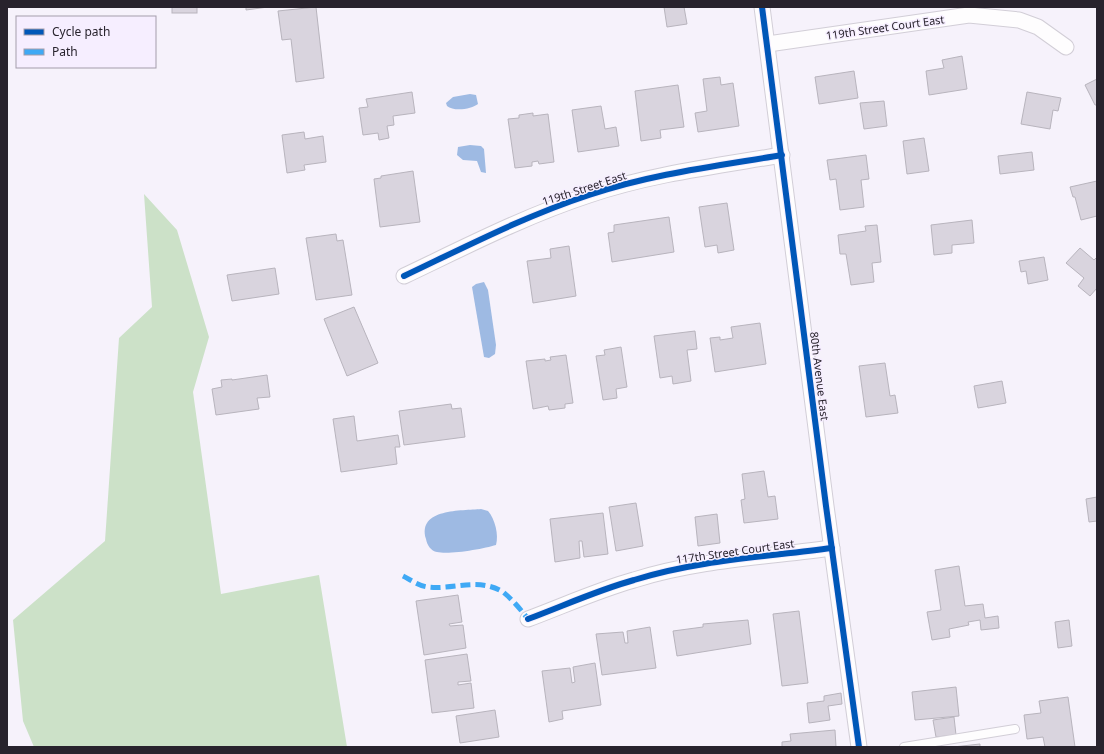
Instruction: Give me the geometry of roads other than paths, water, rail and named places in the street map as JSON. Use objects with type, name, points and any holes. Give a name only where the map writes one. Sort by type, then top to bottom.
[{"type":"street","name":"80th Avenue East","points":[[762,7],[859,747]]},
{"type":"street","name":"119th Street Court East","points":[[768,44],[969,15],[1019,20],[1038,27],[1066,47]]},
{"type":"street","name":"119th Street East","points":[[404,276],[524,219],[591,194],[646,179],[782,155]]},
{"type":"street","name":"117th Street Court East","points":[[528,619],[634,580],[660,573],[687,567],[832,548]]},
{"type":"lane","points":[[904,747],[1015,729]]},
{"type":"water","points":[[470,94],[476,95],[478,104],[475,106],[454,109],[447,106],[446,103],[453,97]]},
{"type":"water","points":[[470,145],[481,146],[484,149],[486,173],[481,172],[477,161],[463,160],[457,155],[458,147]]},
{"type":"water","points":[[484,282],[488,290],[496,345],[495,354],[489,358],[484,357],[472,287],[476,284]]},
{"type":"water","points":[[481,509],[488,511],[493,518],[497,532],[496,545],[475,550],[449,553],[437,552],[430,547],[427,541],[425,529],[428,522],[434,516],[453,511]]}]
